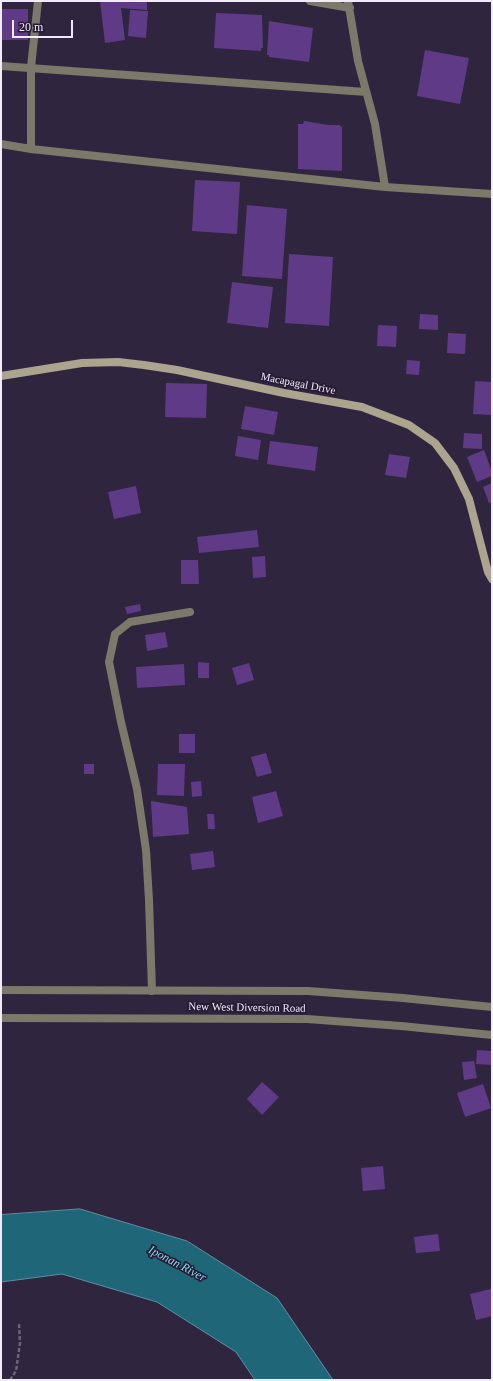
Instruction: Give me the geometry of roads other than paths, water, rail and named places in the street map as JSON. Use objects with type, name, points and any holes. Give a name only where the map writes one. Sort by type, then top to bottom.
[{"type":"main road","name":"Macapagal Drive","points":[[1,376],[82,363],[118,362],[144,365],[177,370],[284,393],[362,407],[409,425],[435,443],[454,468],[469,499],[488,572],[492,579]]},
{"type":"street","points":[[31,149],[31,67],[38,1]]},
{"type":"street","points":[[310,1],[349,4],[358,61],[375,124],[385,187]]},
{"type":"street","points":[[1,66],[366,92]]},
{"type":"street","points":[[1,144],[31,149],[385,187],[492,194]]},
{"type":"street","points":[[152,991],[146,850],[137,789],[109,662],[115,634],[130,622],[190,612]]},
{"type":"street","name":"New West Diversion Road","points":[[1,990],[308,991],[403,998],[492,1007]]},
{"type":"street","name":"New West Diversion Road","points":[[1,1018],[307,1019],[492,1035]]},
{"type":"water","name":"Iponan River","points":[[80,1209],[187,1241],[277,1298],[333,1380],[255,1380],[236,1352],[157,1302],[62,1274],[1,1282],[1,1215]]}]
